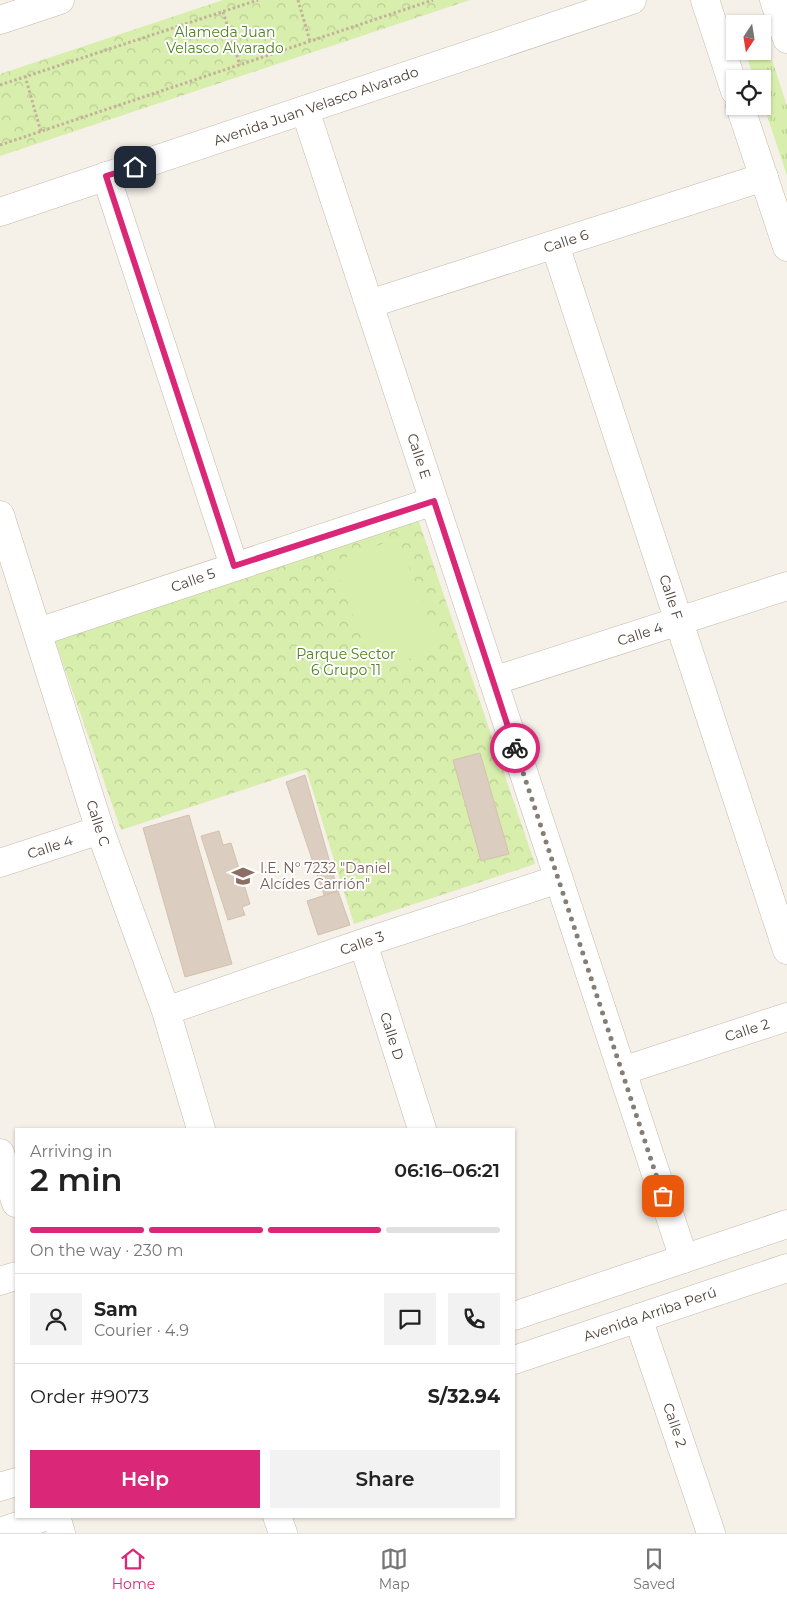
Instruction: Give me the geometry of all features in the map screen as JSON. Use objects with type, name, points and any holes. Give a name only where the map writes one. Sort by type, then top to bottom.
[{"type":"street","name":"Avenida Juan Velasco Alvarado","points":[[0,212],[632,0]]},
{"type":"street","points":[[704,0],[728,70]]},
{"type":"street","points":[[774,0],[787,39]]},
{"type":"street","points":[[0,20],[49,2]]},
{"type":"street","name":"Calle E","points":[[305,110],[684,1259]]},
{"type":"street","points":[[743,115],[787,247]]},
{"type":"street","points":[[106,176],[234,566]]},
{"type":"street","name":"Calle 6","points":[[369,304],[764,177]]},
{"type":"street","name":"Calle F","points":[[555,245],[787,950]]},
{"type":"street","name":"Calle 5","points":[[38,632],[434,501]]},
{"type":"street","name":"Calle C","points":[[0,515],[100,830],[166,1011],[201,1128]]},
{"type":"street","name":"Calle 4","points":[[493,681],[787,586]]},
{"type":"street","name":"Calle 4","points":[[0,863],[100,830]]},
{"type":"street","name":"Calle 3","points":[[166,1011],[362,943],[559,879]]},
{"type":"street","name":"Calle D","points":[[362,943],[422,1128]]},
{"type":"street","name":"Calle 2","points":[[622,1071],[787,1017]]},
{"type":"street","points":[[0,1154],[15,1200]]},
{"type":"street","points":[[515,1316],[787,1224]]},
{"type":"street","name":"Avenida Arriba Perú","points":[[515,1360],[787,1268]]},
{"type":"street","points":[[0,1282],[15,1276]]},
{"type":"street","name":"Calle 2","points":[[638,1318],[711,1533]]},
{"type":"street","points":[[0,1487],[15,1482]]},
{"type":"street","points":[[0,1532],[41,1518]]},
{"type":"street","points":[[57,1518],[61,1533]]},
{"type":"street","points":[[278,1518],[283,1533]]},
{"type":"path","points":[[0,85],[258,0]]},
{"type":"path","points":[[298,0],[310,41]]},
{"type":"path","points":[[0,145],[433,0]]},
{"type":"path","points":[[224,12],[240,65]]},
{"type":"path","points":[[26,76],[41,132]]},
{"type":"green space","name":"Alameda Juan Velasco Alvarado","points":[[223,0],[470,0],[0,156],[0,74]]},
{"type":"green space","points":[[771,57],[787,106],[787,176],[767,115],[771,115],[771,70],[751,70],[748,60],[771,60]]},
{"type":"green space","name":"Parque Sector 6 Grupo 11","points":[[418,519],[535,864],[354,924],[306,769],[121,830],[53,635]]},
{"type":"green space","points":[[398,538],[440,647],[374,672],[333,562]]},
{"type":"building","points":[[480,753],[509,854],[481,861],[453,760]]},
{"type":"building","points":[[305,775],[338,891],[324,895],[286,782]]},
{"type":"building","points":[[189,815],[232,964],[185,977],[143,828]]},
{"type":"building","points":[[219,831],[223,845],[231,843],[250,904],[242,907],[245,915],[228,920],[201,836]]},
{"type":"building","points":[[338,891],[350,925],[318,935],[307,901]]},
{"type":"way so far","points":[[515,748],[663,1196]]},
{"type":"place","name":"I.E. N° 7232 \"Daniel Alcídes Carrión\"","points":[[243,876]]},
{"type":"route","points":[[135,167],[106,176],[234,566],[434,501],[515,748]]}]
